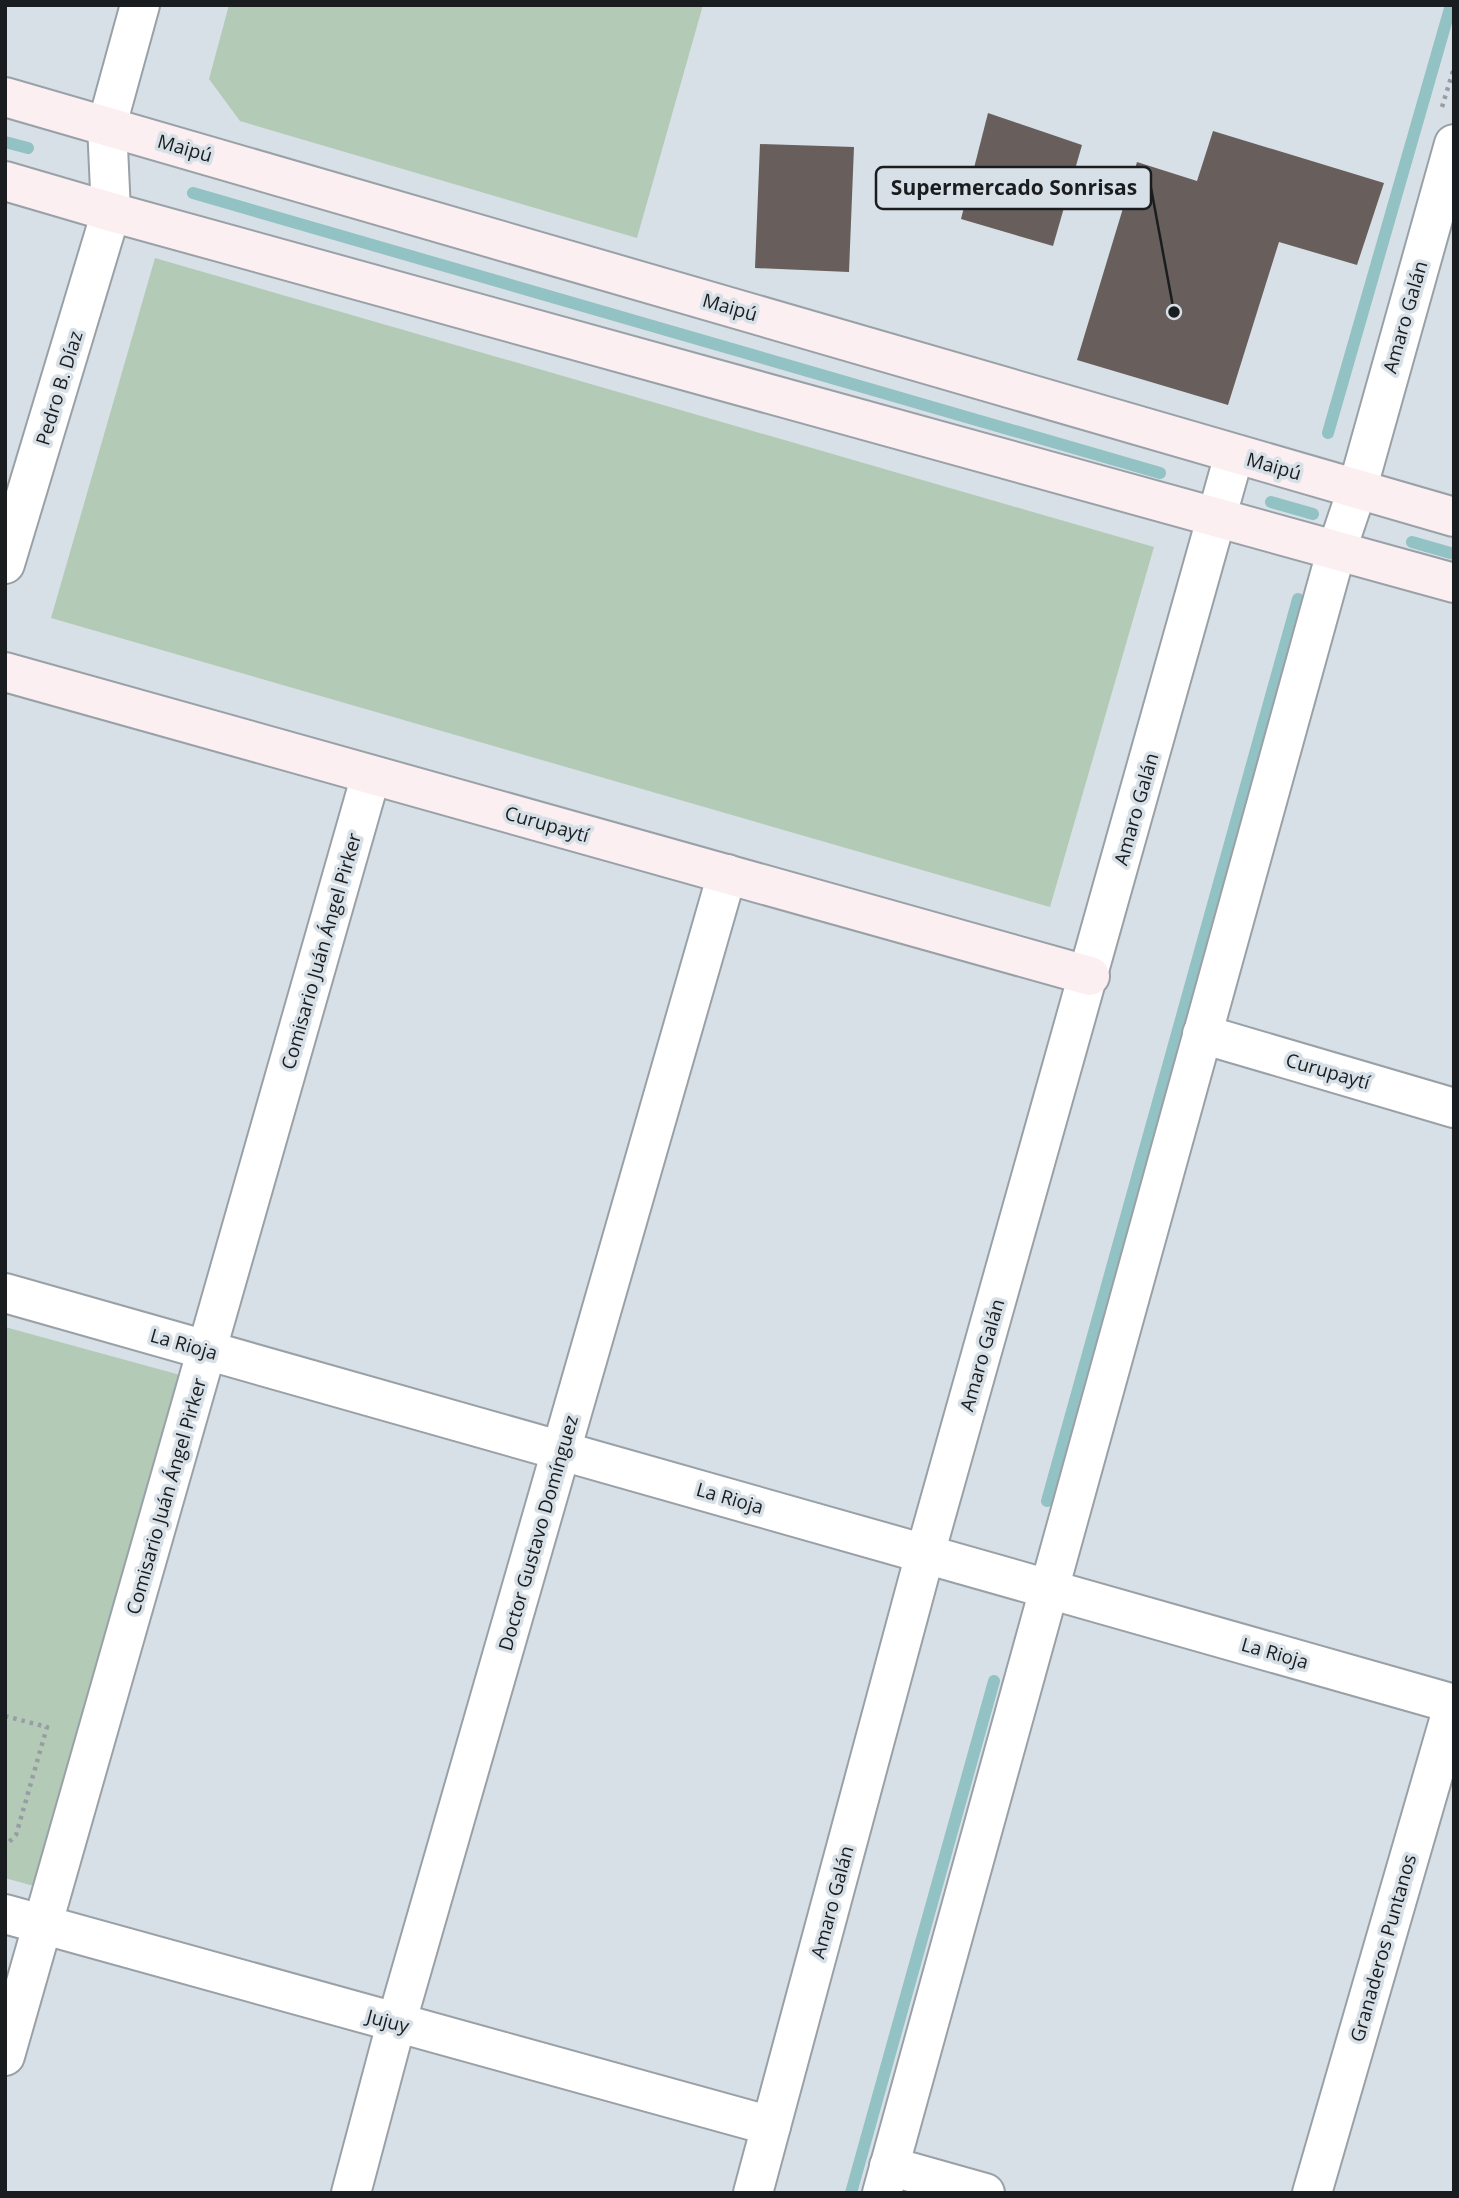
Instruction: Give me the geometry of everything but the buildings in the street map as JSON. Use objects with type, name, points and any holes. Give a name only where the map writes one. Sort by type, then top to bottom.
[{"type":"street","points":[[107,125],[140,5]]},
{"type":"street","name":"Maipú","points":[[5,97],[1454,517]]},
{"type":"street","name":"Pedro B. Díaz","points":[[5,564],[111,212],[107,125]]},
{"type":"street","name":"Amaro Galán","points":[[1336,552],[1357,490],[1454,144]]},
{"type":"street","points":[[5,181],[1454,583]]},
{"type":"street","name":"Amaro Galán","points":[[753,2193],[925,1554],[1090,976],[1234,455]]},
{"type":"street","points":[[985,2193],[886,2179],[1336,552]]},
{"type":"street","name":"Curupaytí","points":[[5,672],[1090,976]]},
{"type":"street","name":"Comisario Juán Ángel Pirker","points":[[5,2056],[371,775]]},
{"type":"street","name":"Doctor Gustavo Domínguez","points":[[351,2193],[396,2024],[727,874]]},
{"type":"street","name":"Curupaytí","points":[[1202,1034],[1454,1108]]},
{"type":"street","name":"La Rioja","points":[[5,1293],[1454,1704]]},
{"type":"street","name":"Granaderos Puntanos","points":[[1312,2193],[1454,1704]]},
{"type":"street","name":"Jujuy","points":[[5,1914],[771,2126]]},
{"type":"path","points":[[5,1716],[47,1727],[16,1835],[5,1846]]},
{"type":"green space","points":[[229,5],[703,5],[637,238],[240,121],[209,79]]},
{"type":"green space","points":[[155,258],[1154,547],[1050,907],[51,618]]},
{"type":"green space","points":[[5,1327],[184,1376],[34,1886],[5,1878]]},
{"type":"waterway","points":[[1328,433],[1451,5]]},
{"type":"waterway","points":[[5,142],[28,148]]},
{"type":"waterway","points":[[193,193],[1160,473]]},
{"type":"waterway","points":[[1271,502],[1313,514]]},
{"type":"waterway","points":[[1412,542],[1454,554]]},
{"type":"waterway","points":[[1047,1501],[1298,599]]},
{"type":"waterway","points":[[851,2193],[994,1681]]},
{"type":"place","name":"Supermercado Sonrisas","points":[[1174,312]]}]
